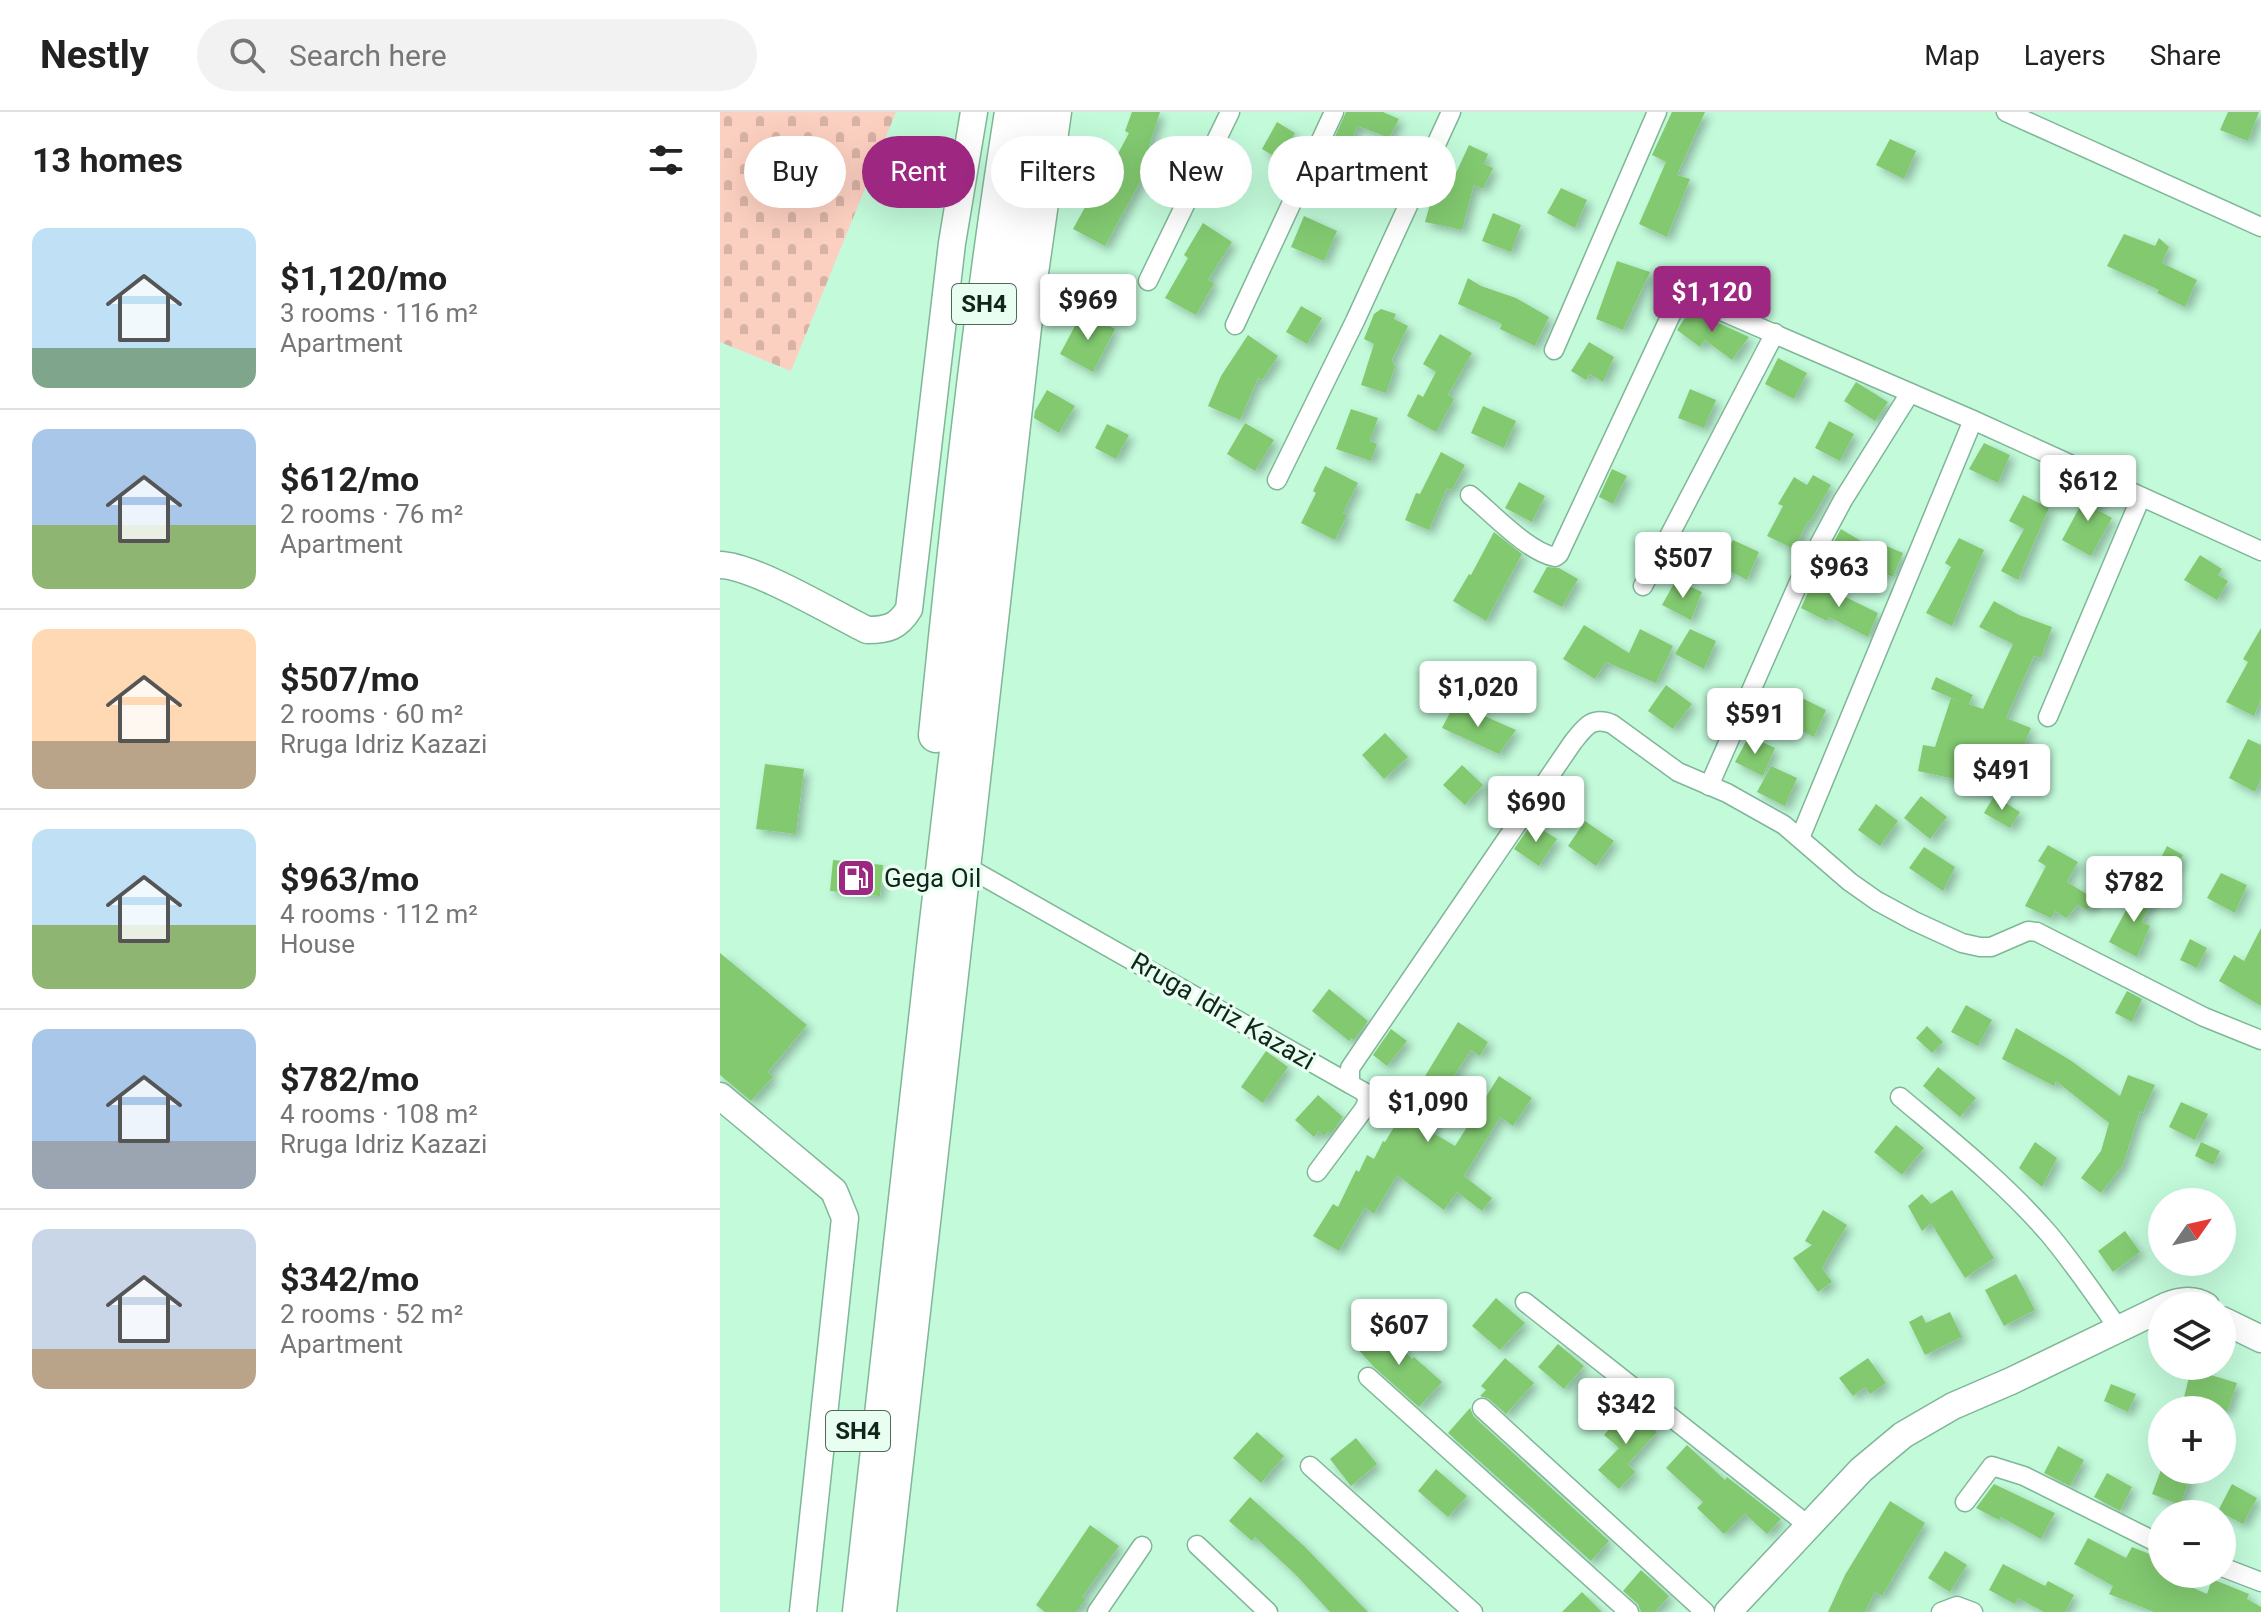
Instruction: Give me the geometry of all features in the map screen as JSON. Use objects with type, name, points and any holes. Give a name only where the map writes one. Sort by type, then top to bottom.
[{"type":"highway","name":"SH4","points":[[837,1612],[915,936],[964,463],[993,226],[1012,112]]},
{"type":"highway","name":"SH4","points":[[860,1612],[1018,230],[1036,112]]},
{"type":"street","points":[[720,565],[734,565],[867,630],[895,627],[909,609],[952,243],[974,112]]},
{"type":"street","points":[[883,1612],[1031,301],[1058,112]]},
{"type":"street","points":[[1148,281],[1230,112]]},
{"type":"street","points":[[1235,325],[1334,112]]},
{"type":"street","points":[[1277,480],[1355,321],[1451,112]]},
{"type":"street","points":[[1554,350],[1657,112]]},
{"type":"street","points":[[2018,114],[2261,227]]},
{"type":"street","points":[[1470,495],[1530,545],[1555,557],[1564,547],[1670,317],[1687,296],[1973,420],[2261,551]]},
{"type":"street","points":[[1643,586],[1775,333]]},
{"type":"street","points":[[1709,786],[1799,582],[1843,500],[1910,393]]},
{"type":"street","points":[[1800,838],[1973,420]]},
{"type":"street","points":[[2048,717],[2141,497]]},
{"type":"street","name":"Rruga Idriz Kazazi","points":[[967,867],[1350,1084],[1350,1068],[1573,742],[1588,723],[1602,720],[1678,772],[1760,809],[1877,901],[1962,943],[1991,947],[2018,934],[2037,932],[2054,938],[2191,1011],[2261,1040]]},
{"type":"street","points":[[1317,1172],[1368,1100],[1364,1092],[1350,1084]]},
{"type":"street","points":[[720,1096],[834,1191],[845,1218],[803,1612]]},
{"type":"street","points":[[1900,1097],[1969,1156],[2047,1232],[2118,1328]]},
{"type":"street","points":[[1525,1302],[1809,1526]]},
{"type":"street","points":[[1728,1612],[1880,1451],[1928,1419],[2148,1314]]},
{"type":"street","points":[[2236,1327],[2261,1339]]},
{"type":"street","points":[[1368,1377],[1629,1612]]},
{"type":"street","points":[[1482,1408],[1705,1612]]},
{"type":"street","points":[[1310,1466],[1473,1612]]},
{"type":"street","points":[[1965,1502],[1992,1466],[2024,1476],[2148,1538]]},
{"type":"street","points":[[1197,1545],[1268,1612]]},
{"type":"street","points":[[1097,1612],[1142,1546]]},
{"type":"street","points":[[2236,1572],[2261,1582]]},
{"type":"street","points":[[1941,1612],[1957,1606],[1973,1612]]},
{"type":"green space","points":[[720,112],[896,112],[886,136],[862,136],[862,196],[791,371],[720,342]]},
{"type":"building","points":[[1132,112],[1160,112],[1152,136],[1140,136],[1140,182],[1105,246],[1073,229],[1085,208],[1124,208],[1124,142],[1129,133],[1125,131]]},
{"type":"building","points":[[1346,112],[1383,112],[1399,119],[1390,136],[1358,126],[1353,136],[1335,136]]},
{"type":"building","points":[[1672,112],[1705,112],[1677,175],[1690,179],[1667,237],[1639,224],[1666,162],[1652,155]]},
{"type":"building","points":[[2228,112],[2259,112],[2248,141],[2220,130]]},
{"type":"building","points":[[1277,122],[1295,133],[1293,136],[1269,136]]},
{"type":"building","points":[[1268,138],[1268,153],[1262,149]]},
{"type":"building","points":[[1890,139],[1916,151],[1904,179],[1876,165]]},
{"type":"building","points":[[1469,145],[1488,154],[1484,164],[1493,168],[1483,189],[1474,185],[1462,230],[1425,222],[1429,208],[1456,208],[1456,173]]},
{"type":"building","points":[[1561,188],[1587,200],[1575,228],[1547,213]]},
{"type":"building","points":[[1493,213],[1521,225],[1511,252],[1482,241]]},
{"type":"building","points":[[1304,216],[1337,231],[1324,261],[1291,247]]},
{"type":"building","points":[[1203,223],[1232,242],[1208,280],[1214,283],[1196,315],[1165,298],[1188,258],[1184,255]]},
{"type":"building","points":[[2124,234],[2155,246],[2159,238],[2169,247],[2162,263],[2197,280],[2185,307],[2157,293],[2159,290],[2107,266]]},
{"type":"building","points":[[1617,261],[1650,272],[1623,330],[1596,319]]},
{"type":"building","points":[[1468,278],[1516,298],[1549,317],[1535,346],[1500,329],[1502,324],[1458,304]]},
{"type":"building","points":[[1301,306],[1322,318],[1307,344],[1286,332]]},
{"type":"building","points":[[1381,309],[1396,314],[1394,319],[1408,326],[1392,360],[1395,367],[1386,393],[1361,385],[1374,344],[1364,339],[1374,314]]},
{"type":"building","points":[[1690,310],[1749,337],[1732,360],[1705,340],[1700,347],[1677,330]]},
{"type":"building","points":[[1083,311],[1115,329],[1093,372],[1060,354]]},
{"type":"building","points":[[1440,334],[1472,353],[1448,395],[1454,399],[1436,432],[1407,416],[1418,394],[1423,397],[1436,372],[1423,364]]},
{"type":"building","points":[[1248,335],[1278,356],[1262,380],[1258,378],[1240,420],[1208,406],[1221,376]]},
{"type":"building","points":[[1589,342],[1614,357],[1603,382],[1590,374],[1586,380],[1571,371]]},
{"type":"building","points":[[1778,358],[1807,373],[1794,399],[1765,384]]},
{"type":"building","points":[[1856,382],[1888,402],[1875,421],[1844,401]]},
{"type":"building","points":[[1690,389],[1716,400],[1704,428],[1678,418]]},
{"type":"building","points":[[1047,390],[1075,406],[1059,433],[1034,418]]},
{"type":"building","points":[[1483,406],[1516,421],[1504,448],[1471,433]]},
{"type":"building","points":[[1351,409],[1378,418],[1370,441],[1377,444],[1371,461],[1336,449]]},
{"type":"building","points":[[1829,421],[1854,434],[1840,461],[1815,448]]},
{"type":"building","points":[[1245,423],[1274,440],[1255,471],[1227,454]]},
{"type":"building","points":[[1107,424],[1129,435],[1116,459],[1095,448]]},
{"type":"building","points":[[1984,443],[2010,455],[1998,483],[1969,469]]},
{"type":"building","points":[[1441,452],[1465,465],[1452,490],[1447,488],[1429,530],[1405,520],[1416,493],[1420,494]]},
{"type":"building","points":[[1325,466],[1358,483],[1343,513],[1347,515],[1335,540],[1301,523]]},
{"type":"building","points":[[1612,469],[1627,476],[1613,504],[1599,497]]},
{"type":"building","points":[[1813,475],[1831,485],[1794,549],[1767,536],[1783,506],[1778,504],[1794,477],[1807,485]]},
{"type":"building","points":[[1519,482],[1545,496],[1532,522],[1505,508]]},
{"type":"building","points":[[2084,484],[2104,493],[2096,509],[2112,518],[2091,556],[2062,540],[2084,499],[2079,496]]},
{"type":"building","points":[[2023,495],[2049,508],[2018,580],[2001,571],[2024,529],[2009,521]]},
{"type":"building","points":[[1841,529],[1874,549],[1877,542],[1903,553],[1893,577],[1850,558],[1843,569],[1825,558]]},
{"type":"building","points":[[1494,532],[1522,554],[1486,621],[1453,601]]},
{"type":"building","points":[[1959,538],[1984,550],[1952,626],[1926,613],[1951,567],[1945,563]]},
{"type":"building","points":[[1733,540],[1759,552],[1747,580],[1719,565]]},
{"type":"building","points":[[2200,555],[2222,569],[2218,575],[2228,581],[2217,600],[2184,580]]},
{"type":"building","points":[[1547,567],[1559,568],[1578,579],[1562,607],[1533,592]]},
{"type":"building","points":[[1676,580],[1702,592],[1691,620],[1662,605]]},
{"type":"building","points":[[1813,581],[1878,613],[1868,637],[1829,617],[1827,621],[1801,608]]},
{"type":"building","points":[[1994,601],[2019,615],[2052,627],[2041,658],[2034,656],[2006,718],[2031,728],[2022,750],[2008,744],[1997,795],[1958,786],[1959,780],[1918,771],[1923,745],[1935,747],[1951,698],[1961,702],[1931,689],[1936,677],[1973,695],[1969,704],[1983,709],[2013,644],[1979,627]]},
{"type":"building","points":[[1584,625],[1629,653],[1640,629],[1673,646],[1656,683],[1606,662],[1595,679],[1563,659]]},
{"type":"building","points":[[2261,628],[2261,700],[2254,716],[2226,702],[2248,662],[2243,659]]},
{"type":"building","points":[[1690,629],[1716,641],[1704,669],[1675,654]]},
{"type":"building","points":[[1666,685],[1692,704],[1673,729],[1648,711]]},
{"type":"building","points":[[1800,697],[1826,710],[1814,737],[1786,723]]},
{"type":"building","points":[[1455,703],[1516,730],[1499,754],[1442,728]]},
{"type":"building","points":[[1385,733],[1408,757],[1384,779],[1362,755]]},
{"type":"building","points":[[1749,736],[1775,748],[1763,776],[1735,762]]},
{"type":"building","points":[[2248,739],[2261,745],[2261,779],[2255,792],[2229,778]]},
{"type":"building","points":[[765,764],[804,769],[796,834],[756,829]]},
{"type":"building","points":[[1462,765],[1483,785],[1465,805],[1443,785]]},
{"type":"building","points":[[1771,766],[1797,778],[1785,806],[1757,792]]},
{"type":"building","points":[[1921,796],[1947,817],[1930,839],[1904,818]]},
{"type":"building","points":[[1994,796],[2020,812],[2010,828],[1984,813]]},
{"type":"building","points":[[1876,804],[1898,821],[1880,846],[1858,830]]},
{"type":"building","points":[[1585,821],[1614,841],[1596,866],[1568,846]]},
{"type":"building","points":[[1532,823],[1557,839],[1539,866],[1514,849]]},
{"type":"building","points":[[2048,845],[2078,862],[2067,882],[2095,899],[2087,910],[2078,905],[2066,918],[2055,911],[2051,918],[2025,906],[2046,866],[2038,861]]},
{"type":"building","points":[[2167,846],[2183,855],[2166,899],[2150,890]]},
{"type":"building","points":[[1924,847],[1955,867],[1943,891],[1909,868]]},
{"type":"building","name":"Gega Oil","points":[[833,860],[883,865],[880,896],[830,891]]},
{"type":"building","points":[[2221,873],[2247,885],[2235,913],[2207,898]]},
{"type":"building","points":[[2138,888],[2155,896],[2142,922],[2150,926],[2137,957],[2109,942]]},
{"type":"building","points":[[2261,928],[2261,1006],[2219,981],[2234,955],[2244,961]]},
{"type":"building","points":[[2190,939],[2207,948],[2197,968],[2180,960]]},
{"type":"building","points":[[720,953],[807,1025],[768,1072],[773,1077],[751,1101],[720,1075]]},
{"type":"building","points":[[1329,989],[1368,1021],[1354,1040],[1351,1038],[1349,1041],[1312,1011]]},
{"type":"building","points":[[2127,991],[2142,999],[2132,1022],[2115,1013]]},
{"type":"building","points":[[1966,1005],[1992,1020],[1978,1046],[1951,1032]]},
{"type":"building","points":[[1458,1022],[1488,1042],[1480,1056],[1471,1050],[1450,1082],[1457,1087],[1430,1131],[1455,1146],[1499,1076],[1532,1098],[1513,1126],[1500,1117],[1464,1176],[1492,1198],[1482,1211],[1457,1192],[1444,1210],[1397,1175],[1374,1214],[1365,1207],[1339,1251],[1313,1236],[1333,1204],[1338,1207],[1367,1155],[1374,1159]]},
{"type":"building","points":[[1927,1026],[1943,1042],[1932,1053],[1916,1038]]},
{"type":"building","points":[[2016,1028],[2070,1060],[2120,1096],[2128,1075],[2155,1085],[2143,1113],[2140,1111],[2123,1165],[2101,1193],[2081,1178],[2101,1151],[2109,1123],[2056,1081],[2054,1086],[2002,1059]]},
{"type":"building","points":[[1391,1029],[1407,1041],[1387,1066],[1373,1055]]},
{"type":"building","points":[[1266,1051],[1288,1067],[1263,1103],[1241,1087]]},
{"type":"building","points":[[1938,1067],[1976,1098],[1960,1117],[1923,1086]]},
{"type":"building","points":[[1318,1095],[1343,1117],[1331,1134],[1328,1131],[1324,1136],[1319,1131],[1314,1137],[1295,1120]]},
{"type":"building","points":[[2181,1102],[2208,1114],[2195,1140],[2169,1127]]},
{"type":"building","points":[[1896,1125],[1924,1148],[1902,1175],[1874,1152]]},
{"type":"building","points":[[2035,1142],[2057,1158],[2042,1187],[2019,1168]]},
{"type":"building","points":[[2201,1142],[2220,1151],[2213,1165],[2195,1156]]},
{"type":"building","points":[[1952,1190],[1994,1258],[1965,1278],[1931,1223],[1922,1231],[1908,1206],[1922,1194],[1931,1204]]},
{"type":"building","points":[[1823,1210],[1847,1225],[1822,1268],[1832,1282],[1818,1292],[1793,1258],[1812,1245],[1805,1241]]},
{"type":"building","points":[[2125,1231],[2140,1252],[2113,1272],[2098,1251]]},
{"type":"building","points":[[2016,1274],[2035,1310],[2004,1326],[1985,1290]]},
{"type":"building","points":[[1496,1298],[1525,1323],[1500,1350],[1472,1326]]},
{"type":"building","points":[[1950,1312],[1962,1337],[1925,1355],[1909,1322],[1922,1315],[1926,1323]]},
{"type":"building","points":[[1382,1326],[1412,1359],[1414,1357],[1442,1382],[1419,1407],[1357,1348]]},
{"type":"building","points":[[1558,1344],[1584,1366],[1564,1389],[1538,1367]]},
{"type":"building","points":[[1505,1358],[1534,1383],[1506,1414],[1489,1399],[1480,1396],[1486,1390],[1481,1386]]},
{"type":"building","points":[[1868,1358],[1886,1383],[1870,1394],[1865,1387],[1853,1396],[1839,1378]]},
{"type":"building","points":[[2188,1380],[2237,1383],[2233,1396],[2184,1396]]},
{"type":"building","points":[[2111,1384],[2136,1394],[2128,1412],[2104,1401]]},
{"type":"building","points":[[1629,1407],[1657,1432],[1628,1464],[1635,1472],[1619,1489],[1598,1470],[1619,1448],[1604,1435]]},
{"type":"building","points":[[1470,1408],[1474,1417],[1609,1541],[1591,1561],[1448,1433]]},
{"type":"building","points":[[1257,1432],[1284,1456],[1261,1483],[1233,1458]]},
{"type":"building","points":[[1356,1438],[1377,1464],[1351,1486],[1330,1459]]},
{"type":"building","points":[[1687,1445],[1725,1480],[1727,1477],[1781,1519],[1767,1534],[1745,1514],[1724,1534],[1697,1508],[1703,1502],[1666,1468]]},
{"type":"building","points":[[2058,1446],[2084,1460],[2070,1486],[2044,1473]]},
{"type":"building","points":[[1436,1469],[1467,1496],[1448,1517],[1418,1491]]},
{"type":"building","points":[[2107,1473],[2132,1487],[2120,1511],[2094,1497]]},
{"type":"building","points":[[1994,1484],[2055,1513],[2041,1539],[2001,1517],[1999,1520],[1976,1508]]},
{"type":"building","points":[[2156,1484],[2188,1484],[2182,1500],[2167,1500],[2152,1494]]},
{"type":"building","points":[[2232,1484],[2257,1498],[2243,1524],[2236,1520],[2236,1500],[2224,1500]]},
{"type":"building","points":[[1250,1497],[1304,1546],[1368,1612],[1330,1612],[1255,1537],[1252,1541],[1229,1521]]},
{"type":"building","points":[[1890,1501],[1925,1523],[1882,1596],[1875,1592],[1865,1612],[1828,1612],[1845,1575]]},
{"type":"building","points":[[1090,1525],[1119,1546],[1082,1597],[1086,1599],[1076,1612],[1045,1612],[1036,1605]]},
{"type":"building","points":[[2088,1538],[2126,1558],[2132,1547],[2148,1553],[2148,1588],[2194,1588],[2207,1594],[2209,1588],[2234,1588],[2249,1594],[2247,1599],[2261,1607],[2261,1612],[2154,1612],[2109,1594],[2113,1586],[2074,1564]]},
{"type":"building","points":[[1945,1551],[1967,1565],[1950,1592],[1928,1578]]},
{"type":"building","points":[[2003,1564],[2045,1586],[2048,1581],[2074,1595],[2065,1612],[2044,1612],[2018,1598],[2015,1604],[1989,1590]]},
{"type":"building","points":[[1641,1570],[1669,1596],[1655,1612],[1641,1612],[1638,1604],[1623,1591]]},
{"type":"building","points":[[1582,1592],[1602,1612],[1562,1612]]},
{"type":"place","name":"Gega Oil","points":[[856,878]]}]
